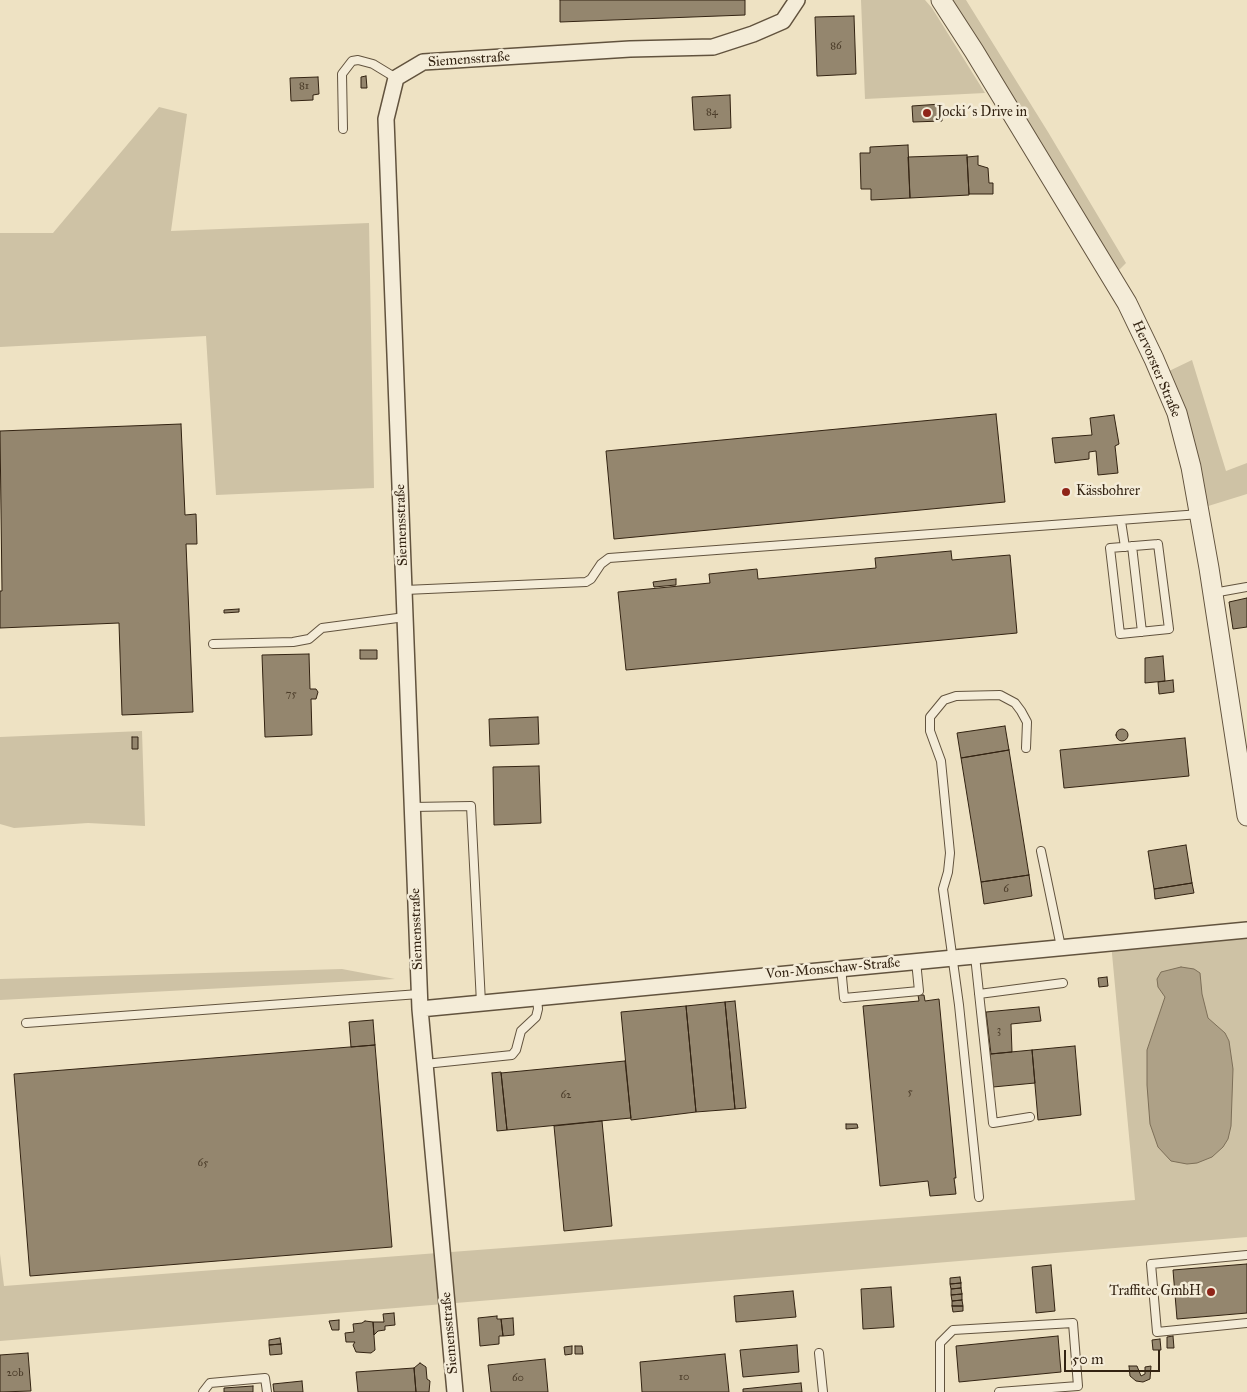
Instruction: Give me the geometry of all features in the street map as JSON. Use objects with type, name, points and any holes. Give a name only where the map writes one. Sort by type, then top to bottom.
[{"type":"street","name":"Siemensstraße","points":[[455,1392],[420,1001],[386,119],[396,78],[423,62],[630,49],[713,47],[753,34],[782,21],[797,0]]},
{"type":"street","name":"Hervorster Straße","points":[[941,0],[974,51],[1131,311],[1177,413],[1191,467],[1200,514],[1247,816]]},
{"type":"street","name":"Von-Monschaw-Straße","points":[[420,1001],[481,1003],[1247,930]]},
{"type":"lane","points":[[343,129],[342,74],[352,61],[358,60],[373,64],[396,78]]},
{"type":"lane","points":[[405,590],[586,582],[591,579],[600,564],[609,558],[1200,514]]},
{"type":"lane","points":[[1122,521],[1142,632]]},
{"type":"lane","points":[[1158,544],[1168,630],[1142,632],[1120,634],[1110,548],[1158,544]]},
{"type":"lane","points":[[1213,593],[1247,587]]},
{"type":"lane","points":[[212,644],[294,642],[309,639],[322,628],[405,617]]},
{"type":"lane","points":[[979,1197],[959,1005],[943,889],[948,872],[950,853],[940,761],[930,731],[930,717],[944,700],[956,696],[1000,695],[1015,703],[1027,722],[1026,748]]},
{"type":"lane","points":[[412,807],[471,806],[481,1003]]},
{"type":"lane","points":[[1041,851],[1061,948]]},
{"type":"lane","points":[[975,956],[993,1123],[1030,1117]]},
{"type":"lane","points":[[841,968],[844,998],[920,990],[916,961]]},
{"type":"lane","points":[[979,994],[1063,983]]},
{"type":"lane","points":[[425,1064],[512,1055],[516,1050],[520,1031],[536,1017],[538,1010],[537,998]]},
{"type":"lane","points":[[26,1023],[420,1001]]},
{"type":"lane","points":[[1247,1255],[1151,1264],[1157,1332],[1247,1323]]},
{"type":"lane","points":[[940,1392],[940,1343],[953,1330],[1073,1323],[1078,1386],[999,1392]]},
{"type":"lane","points":[[819,1354],[823,1392]]},
{"type":"lane","points":[[204,1392],[210,1383],[265,1378],[267,1392]]},
{"type":"shaded area","points":[[861,0],[925,0],[932,8],[985,93],[865,99]]},
{"type":"shaded area","points":[[946,0],[966,0],[1048,132],[1126,263],[1114,275]]},
{"type":"shaded area","points":[[159,107],[187,114],[171,231],[369,223],[374,488],[216,495],[206,336],[0,347],[0,233],[53,233]]},
{"type":"shaded area","points":[[1192,360],[1226,471],[1247,463],[1247,494],[1205,507],[1167,372]]},
{"type":"shaded area","points":[[142,731],[145,826],[88,823],[14,828],[0,824],[0,737]]},
{"type":"shaded area","points":[[1247,930],[1247,1237],[0,1341],[0,1254],[4,1286],[1135,1200],[1111,943]]},
{"type":"shaded area","points":[[1181,967],[1194,969],[1200,973],[1202,994],[1208,1018],[1225,1033],[1229,1041],[1233,1069],[1231,1126],[1228,1139],[1223,1147],[1212,1157],[1197,1163],[1187,1164],[1171,1161],[1158,1147],[1150,1124],[1147,1085],[1147,1050],[1165,997],[1158,987],[1157,979],[1161,972]]},
{"type":"shaded area","points":[[342,969],[395,979],[0,1000],[0,979]]},
{"type":"building","points":[[560,0],[745,0],[745,15],[560,22]]},
{"type":"building","points":[[854,16],[856,74],[817,76],[815,17]]},
{"type":"building","points":[[366,76],[367,88],[361,88],[361,77]]},
{"type":"building","points":[[318,77],[319,94],[313,95],[313,100],[291,101],[290,78]]},
{"type":"building","points":[[730,95],[731,128],[694,130],[692,97]]},
{"type":"building","name":"Jocki´s Drive in","points":[[941,104],[942,121],[913,122],[912,106]]},
{"type":"building","points":[[908,145],[910,198],[871,200],[871,189],[861,189],[860,153],[870,153],[870,147]]},
{"type":"building","points":[[967,155],[969,195],[910,198],[908,157]]},
{"type":"building","points":[[978,156],[978,165],[988,168],[989,183],[993,183],[993,194],[969,194],[967,157]]},
{"type":"building","points":[[996,414],[1005,502],[614,539],[606,451]]},
{"type":"building","points":[[1114,415],[1119,444],[1115,446],[1118,473],[1098,475],[1096,451],[1089,452],[1089,459],[1055,463],[1052,438],[1092,435],[1090,418]]},
{"type":"building","points":[[181,424],[185,515],[196,514],[197,544],[186,544],[193,712],[122,715],[119,623],[0,628],[0,591],[2,591],[0,431]]},
{"type":"building","points":[[951,551],[952,560],[1010,555],[1017,633],[626,670],[618,592],[710,583],[709,574],[757,569],[758,579],[876,568],[875,558]]},
{"type":"building","points":[[676,579],[676,585],[654,587],[653,582]]},
{"type":"building","points":[[1247,598],[1247,627],[1233,629],[1229,602]]},
{"type":"building","points":[[239,609],[239,612],[224,613],[224,610]]},
{"type":"building","points":[[360,650],[377,650],[377,659],[360,659]]},
{"type":"building","points":[[309,654],[310,689],[316,689],[318,692],[316,699],[311,699],[312,735],[265,737],[262,655]]},
{"type":"building","points":[[1163,656],[1165,681],[1145,683],[1145,658]]},
{"type":"building","points":[[1173,680],[1174,692],[1159,694],[1158,682]]},
{"type":"building","points":[[538,717],[539,744],[490,746],[489,719]]},
{"type":"building","points":[[1005,726],[1009,750],[961,758],[957,733]]},
{"type":"building","points":[[1122,729],[1128,735],[1122,741],[1116,735]]},
{"type":"building","points":[[132,737],[138,737],[138,749],[132,749]]},
{"type":"building","points":[[1185,738],[1189,776],[1064,788],[1060,750]]},
{"type":"building","points":[[1009,750],[1029,875],[981,882],[961,758]]},
{"type":"building","points":[[539,766],[541,823],[494,825],[493,767]]},
{"type":"building","points":[[1186,845],[1192,883],[1154,889],[1148,851]]},
{"type":"building","points":[[1029,875],[1032,896],[984,904],[981,882]]},
{"type":"building","points":[[1192,883],[1194,893],[1155,899],[1154,889]]},
{"type":"building","points":[[1107,977],[1108,986],[1099,987],[1098,978]]},
{"type":"building","points":[[918,995],[924,995],[925,1001],[939,999],[956,1194],[930,1196],[928,1181],[880,1186],[863,1006],[919,1001]]},
{"type":"building","points":[[735,1001],[746,1108],[735,1109],[725,1002]]},
{"type":"building","points":[[725,1002],[735,1109],[696,1112],[686,1006]]},
{"type":"building","points":[[686,1006],[696,1112],[631,1120],[621,1012]]},
{"type":"building","points":[[1039,1007],[1041,1021],[1011,1024],[1012,1052],[991,1054],[986,1012]]},
{"type":"building","points":[[373,1020],[375,1045],[351,1047],[349,1022]]},
{"type":"building","points":[[375,1045],[392,1247],[30,1276],[14,1074]]},
{"type":"building","points":[[1075,1046],[1081,1115],[1038,1120],[1032,1050]]},
{"type":"building","points":[[1032,1050],[1035,1083],[993,1087],[990,1054]]},
{"type":"building","points":[[625,1061],[631,1118],[507,1130],[501,1073]]},
{"type":"building","points":[[501,1072],[507,1130],[497,1131],[492,1073]]},
{"type":"building","points":[[602,1121],[612,1226],[564,1231],[554,1126]]},
{"type":"building","points":[[846,1124],[857,1124],[858,1128],[846,1129]]},
{"type":"building","name":"Traffitec GmbH","points":[[1247,1264],[1247,1313],[1177,1319],[1173,1270]]},
{"type":"building","points":[[1051,1265],[1055,1311],[1036,1313],[1032,1267]]},
{"type":"building","points":[[960,1277],[961,1283],[950,1284],[950,1278]]},
{"type":"building","points":[[961,1283],[961,1288],[951,1289],[950,1284]]},
{"type":"building","points":[[891,1287],[894,1327],[863,1329],[861,1289]]},
{"type":"building","points":[[961,1288],[962,1294],[951,1295],[951,1289]]},
{"type":"building","points":[[793,1291],[796,1317],[736,1322],[734,1296]]},
{"type":"building","points":[[962,1294],[962,1300],[952,1301],[951,1295]]},
{"type":"building","points":[[962,1300],[963,1306],[952,1306],[952,1301]]},
{"type":"building","points":[[952,1306],[963,1306],[963,1311],[953,1312]]},
{"type":"building","points":[[394,1313],[395,1325],[385,1326],[385,1330],[378,1331],[374,1335],[373,1322],[384,1322],[383,1314]]},
{"type":"building","points":[[497,1316],[497,1319],[501,1319],[503,1336],[499,1336],[499,1344],[480,1346],[478,1318]]},
{"type":"building","points":[[513,1318],[514,1335],[503,1336],[501,1319]]},
{"type":"building","points":[[339,1320],[339,1330],[332,1330],[329,1321]]},
{"type":"building","points":[[365,1321],[373,1322],[375,1350],[371,1353],[356,1352],[353,1345],[355,1342],[346,1342],[345,1333],[354,1332],[353,1324]]},
{"type":"building","points":[[1058,1336],[1061,1372],[959,1382],[956,1346]]},
{"type":"building","points":[[1173,1336],[1174,1348],[1167,1348],[1167,1337]]},
{"type":"building","points":[[280,1338],[281,1344],[269,1345],[269,1340]]},
{"type":"building","points":[[1160,1339],[1161,1350],[1153,1350],[1152,1340]]},
{"type":"building","points":[[281,1344],[282,1354],[270,1355],[269,1345]]},
{"type":"building","points":[[797,1345],[799,1372],[743,1377],[740,1350]]},
{"type":"building","points":[[572,1346],[572,1354],[565,1355],[564,1347]]},
{"type":"building","points":[[575,1346],[582,1346],[583,1354],[575,1354]]},
{"type":"building","points":[[28,1353],[31,1391],[0,1392],[0,1355]]},
{"type":"building","points":[[725,1354],[729,1392],[642,1392],[640,1362]]},
{"type":"building","points":[[545,1359],[548,1392],[491,1392],[488,1365]]},
{"type":"building","points":[[420,1363],[426,1367],[427,1379],[430,1381],[429,1392],[416,1392],[414,1368]]},
{"type":"building","points":[[1129,1366],[1137,1366],[1141,1376],[1145,1374],[1145,1367],[1151,1366],[1150,1379],[1143,1382],[1136,1381],[1130,1376]]},
{"type":"building","points":[[414,1368],[416,1392],[358,1392],[356,1372]]},
{"type":"building","points":[[302,1381],[303,1392],[274,1392],[273,1384]]},
{"type":"building","points":[[801,1383],[802,1392],[743,1392],[743,1389]]},
{"type":"building","points":[[253,1386],[253,1392],[224,1392],[224,1388]]},
{"type":"place","name":"Jocki´s Drive in","points":[[927,113]]},
{"type":"place","name":"Kässbohrer","points":[[1066,492]]},
{"type":"place","name":"Traffitec GmbH","points":[[1211,1292]]}]
